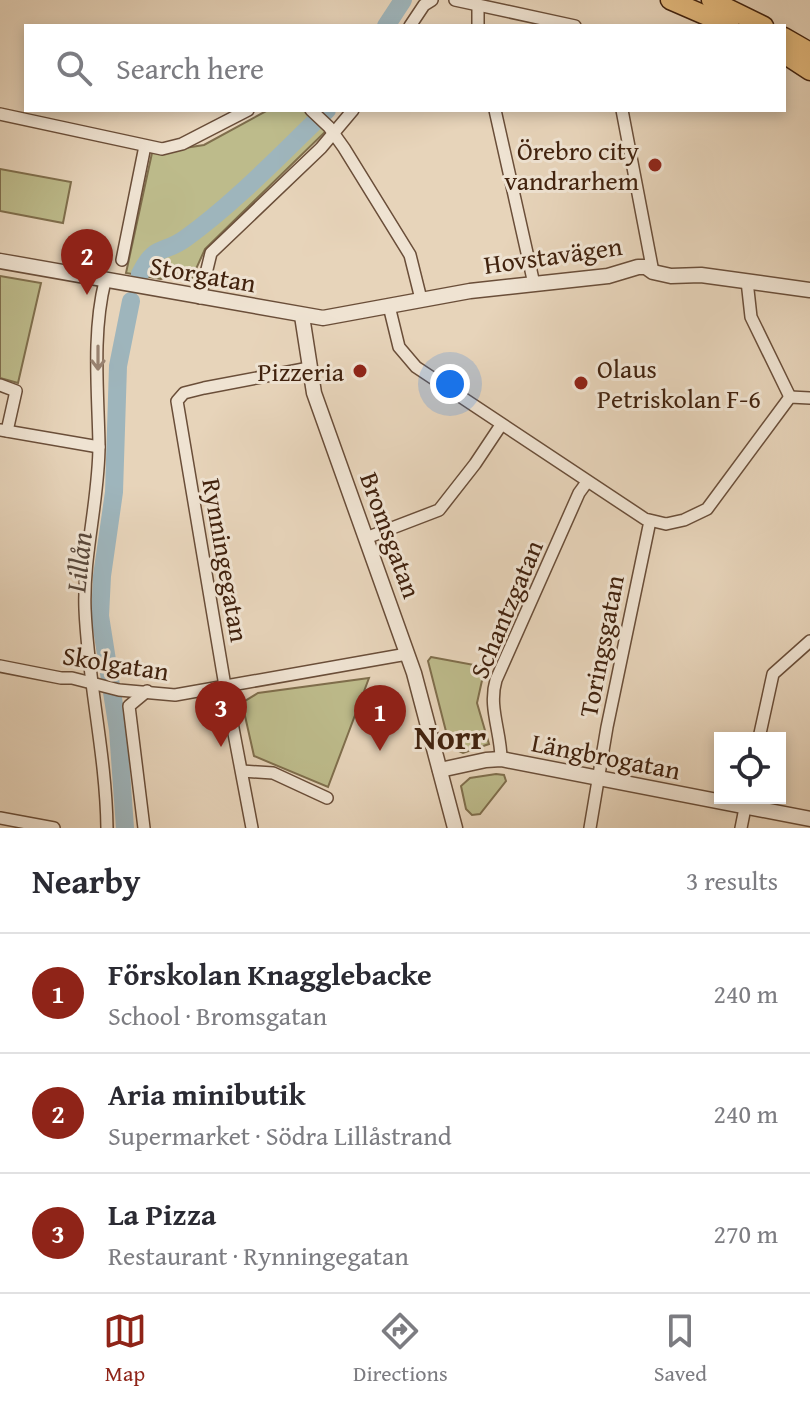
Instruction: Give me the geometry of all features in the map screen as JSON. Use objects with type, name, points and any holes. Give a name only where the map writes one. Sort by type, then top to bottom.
[{"type":"main road","points":[[670,0],[725,24]]},
{"type":"main road","points":[[711,0],[760,24]]},
{"type":"main road","points":[[786,38],[810,52]]},
{"type":"main road","points":[[786,55],[810,71]]},
{"type":"street","points":[[411,24],[424,5],[432,0]]},
{"type":"street","points":[[455,0],[567,24]]},
{"type":"street","points":[[478,6],[478,24]]},
{"type":"street","points":[[0,114],[162,149],[176,147],[244,112]]},
{"type":"street","points":[[313,112],[332,130],[410,255],[421,299]]},
{"type":"street","points":[[200,298],[211,253],[351,112]]},
{"type":"street","points":[[495,112],[534,284]]},
{"type":"street","points":[[622,112],[653,272]]},
{"type":"street","points":[[122,260],[145,146]]},
{"type":"street","name":"Storgatan","points":[[0,261],[302,316]]},
{"type":"street","name":"Hovstavägen","points":[[302,316],[323,318],[421,299],[608,276],[638,267],[671,276],[701,275],[810,290]]},
{"type":"street","points":[[105,281],[98,316],[99,447],[85,608],[98,686],[107,782],[107,828]]},
{"type":"street","points":[[747,281],[751,317],[790,397]]},
{"type":"street","points":[[389,306],[399,347],[406,358],[501,425],[650,521],[666,524],[684,520],[707,509],[790,397]]},
{"type":"street","name":"Bromsgatan","points":[[302,316],[309,368],[322,418],[407,654],[455,828]]},
{"type":"street","name":"Rynningegatan","points":[[252,828],[177,401],[180,396],[204,388],[309,368]]},
{"type":"street","points":[[0,385],[16,391],[4,430],[99,447]]},
{"type":"street","points":[[790,397],[810,398]]},
{"type":"street","points":[[366,538],[439,510],[501,425]]},
{"type":"street","name":"Schantzgatan","points":[[501,759],[501,738],[492,703],[496,680],[579,493],[587,482]]},
{"type":"street","name":"Toringsgatan","points":[[590,828],[650,521]]},
{"type":"street","points":[[760,732],[773,674],[810,641]]},
{"type":"street","name":"Skolgatan","points":[[0,666],[84,680],[119,690],[183,695],[407,654]]},
{"type":"street","points":[[144,828],[129,706],[148,691]]},
{"type":"street","name":"Längbrogatan","points":[[440,770],[501,759],[714,798]]},
{"type":"street","points":[[242,771],[273,773],[327,798]]},
{"type":"street","points":[[741,828],[746,804]]},
{"type":"street","name":"Längbrogatan","points":[[750,804],[810,819]]},
{"type":"street","points":[[0,818],[54,828]]},
{"type":"shaded area","points":[[264,112],[309,112],[326,131],[205,249],[192,278],[173,275],[161,279],[126,273],[152,153],[204,145]]},
{"type":"shaded area","points":[[0,169],[71,182],[63,223],[0,211]]},
{"type":"shaded area","points":[[0,276],[41,283],[18,383],[0,378]]},
{"type":"shaded area","points":[[431,657],[485,667],[477,703],[489,744],[463,753],[450,747],[428,661]]},
{"type":"shaded area","points":[[369,678],[328,787],[254,756],[243,707],[245,701],[258,693]]},
{"type":"shaded area","points":[[504,775],[506,781],[480,814],[472,815],[466,809],[461,786],[470,778]]},
{"type":"waterway","name":"Lillån","points":[[387,24],[403,0]]},
{"type":"waterway","name":"Lillån","points":[[140,274],[155,253],[186,238],[223,209],[325,112]]},
{"type":"waterway","name":"Lillån","points":[[125,828],[118,730],[100,616],[102,576],[114,492],[118,366],[131,301]]},
{"type":"place","name":"Örebro city vandrarhem","points":[[655,165]]},
{"type":"place","name":"Aria minibutik","points":[[87,295]]},
{"type":"place","name":"Pizzeria","points":[[360,371]]},
{"type":"place","name":"Olaus Petriskolan F-6","points":[[581,383]]},
{"type":"place","name":"La Pizza","points":[[221,747]]},
{"type":"place","name":"Förskolan Knagglebacke","points":[[380,751]]},
{"type":"district","name":"Norr","points":[[450,736]]}]
